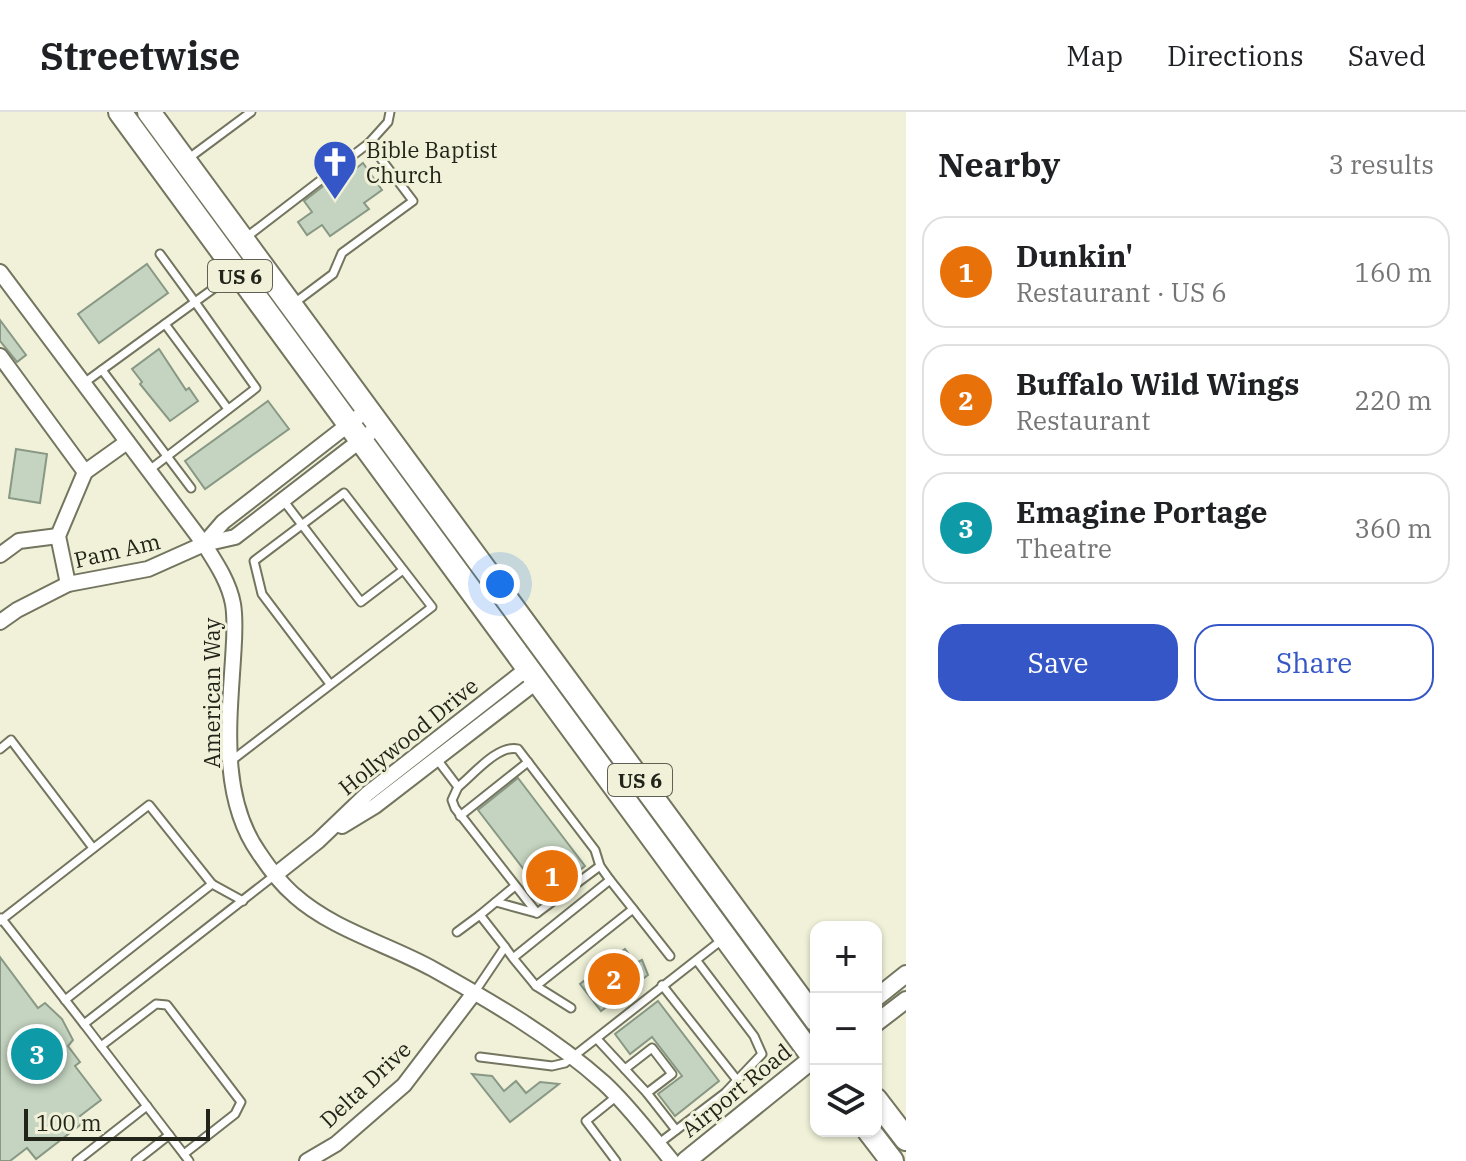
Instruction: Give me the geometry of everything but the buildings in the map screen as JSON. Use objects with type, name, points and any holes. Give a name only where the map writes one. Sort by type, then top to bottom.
[{"type":"main road","name":"US 6","points":[[120,112],[810,1052]]},
{"type":"main road","name":"US 6","points":[[149,112],[810,1012]]},
{"type":"main road","name":"Airport Road","points":[[686,1161],[810,1063]]},
{"type":"main road","points":[[882,1108],[906,1139]]},
{"type":"main road","points":[[874,1137],[892,1161]]},
{"type":"street","name":"American Way","points":[[0,272],[204,544],[224,577],[233,603],[231,761],[234,794],[256,850],[293,895],[323,917],[390,947],[474,993],[574,1058],[617,1096],[672,1161]]},
{"type":"street","points":[[0,356],[85,472]]},
{"type":"street","name":"Pam Am","points":[[204,544],[223,522],[373,418]]},
{"type":"street","name":"Pam Am","points":[[0,622],[68,584],[148,569],[170,562],[204,544],[235,537],[283,500],[354,433]]},
{"type":"street","points":[[68,584],[58,536],[85,472],[127,442]]},
{"type":"street","points":[[0,555],[19,541],[58,536]]},
{"type":"street","name":"Hollywood Drive","points":[[275,875],[318,841],[367,794],[432,753],[532,675]]},
{"type":"street","points":[[882,993],[906,974]]},
{"type":"street","name":"Delta Drive","points":[[310,1160],[348,1134],[404,1085],[474,993]]},
{"type":"street","points":[[882,1018],[906,1000]]},
{"type":"lane","points":[[185,161],[251,112]]},
{"type":"lane","points":[[243,240],[369,143],[388,122],[390,112]]},
{"type":"lane","points":[[291,305],[333,274],[342,253],[413,201],[369,143]]},
{"type":"lane","points":[[148,471],[256,388],[160,254]]},
{"type":"lane","points":[[83,384],[237,272]]},
{"type":"lane","points":[[165,324],[228,409]]},
{"type":"lane","points":[[102,370],[191,488]]},
{"type":"lane","points":[[231,761],[432,607],[344,493],[254,561],[262,594],[330,684]]},
{"type":"lane","points":[[283,500],[361,602],[403,570]]},
{"type":"lane","points":[[0,749],[11,740],[93,848]]},
{"type":"lane","points":[[537,913],[460,816],[452,800],[458,787],[501,751],[513,747],[518,749],[595,850],[600,866],[670,956]]},
{"type":"lane","points":[[432,753],[458,787]]},
{"type":"lane","points":[[460,816],[528,762]]},
{"type":"lane","points":[[101,1046],[156,1004],[167,1005],[241,1102],[235,1114],[186,1157],[1,919],[149,805],[212,884],[243,901]]},
{"type":"lane","points":[[537,913],[600,866]]},
{"type":"lane","points":[[84,1024],[275,875]]},
{"type":"lane","points":[[513,958],[610,880]]},
{"type":"lane","points":[[65,1000],[212,884]]},
{"type":"lane","points":[[457,932],[515,886]]},
{"type":"lane","points":[[496,902],[537,913]]},
{"type":"lane","points":[[536,986],[633,909]]},
{"type":"lane","points":[[480,915],[536,986],[571,1008]]},
{"type":"lane","points":[[480,1057],[552,1066],[574,1058],[725,937]]},
{"type":"lane","points":[[474,993],[505,947]]},
{"type":"lane","points":[[658,1144],[725,1093],[762,1054],[754,1036],[697,961]]},
{"type":"lane","points":[[662,985],[737,1080]]},
{"type":"lane","points":[[597,1039],[676,1130]]},
{"type":"lane","points":[[625,1069],[652,1048],[672,1074],[647,1093]]},
{"type":"lane","points":[[616,1161],[586,1121],[617,1096]]},
{"type":"lane","points":[[77,1161],[147,1106]]},
{"type":"lane","points":[[136,1161],[169,1135]]},
{"type":"place","name":"Bible Baptist Church","points":[[335,201]]},
{"type":"place","name":"Dunkin'","points":[[552,876]]},
{"type":"place","name":"Buffalo Wild Wings","points":[[614,979]]},
{"type":"place","name":"Emagine Portage","points":[[37,1054]]}]
